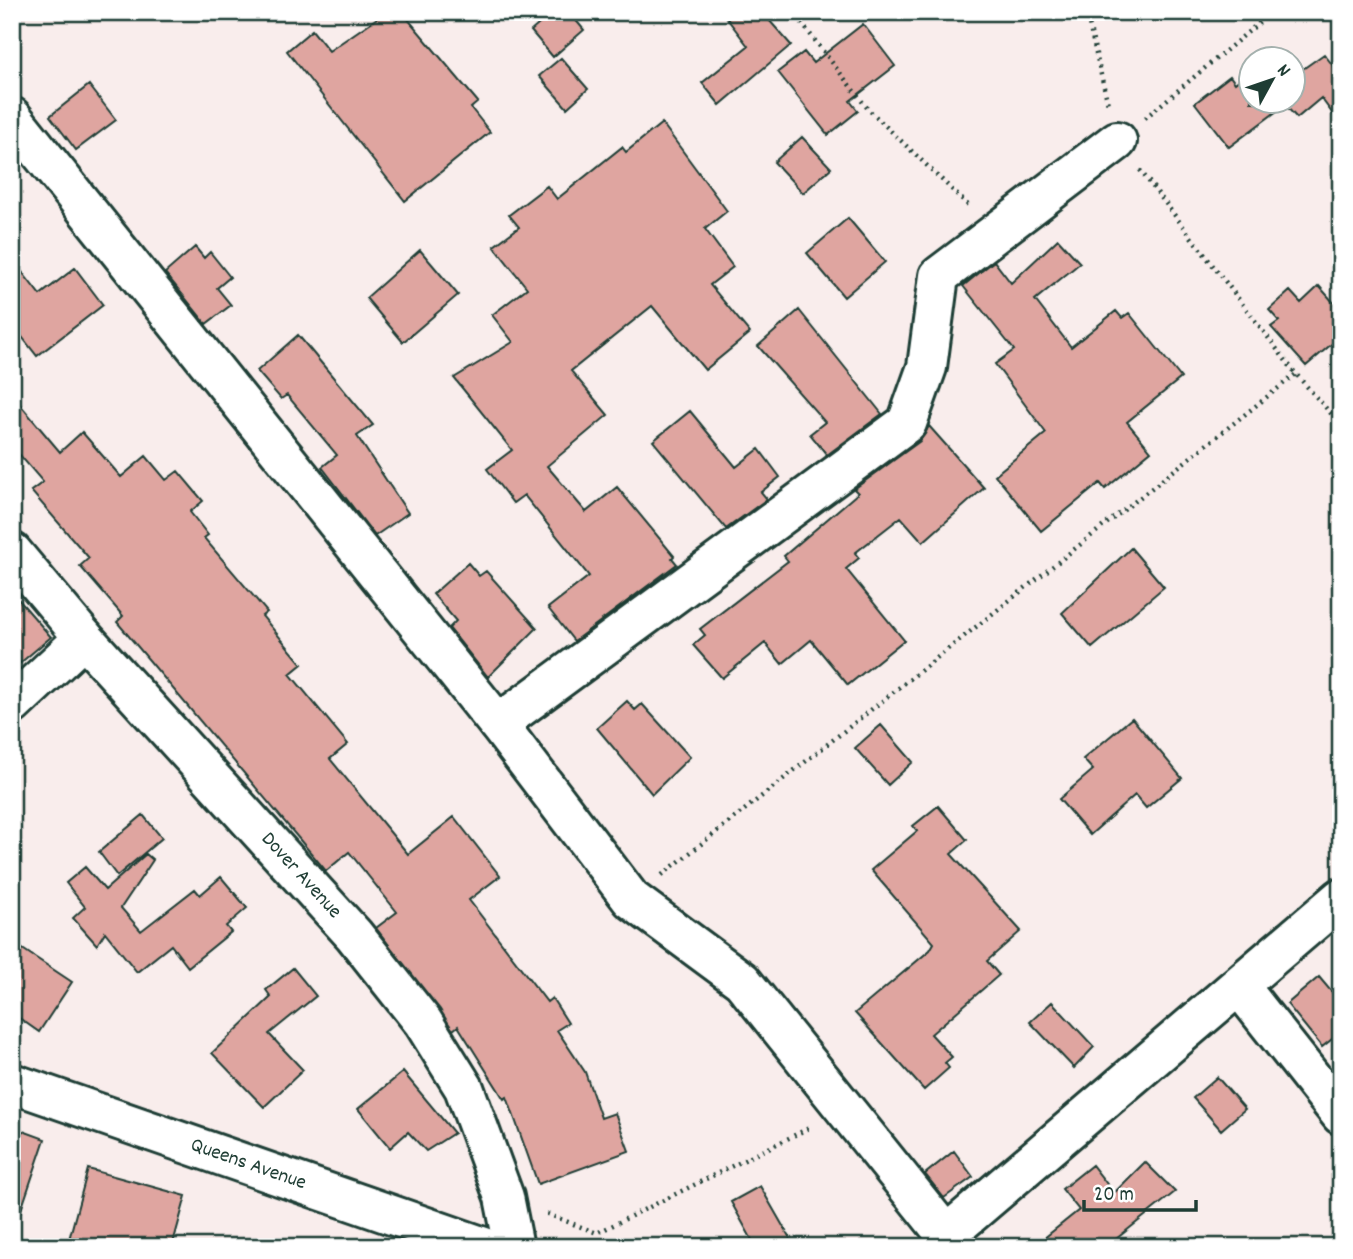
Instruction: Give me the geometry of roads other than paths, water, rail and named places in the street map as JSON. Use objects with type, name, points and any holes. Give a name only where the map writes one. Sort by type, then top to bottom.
[{"type":"street","points":[[12,117],[498,724],[631,899],[742,981],[946,1235],[1240,987],[1341,898]]},
{"type":"street","points":[[498,724],[906,423],[928,367],[939,276],[1117,141]]},
{"type":"street","name":"Dover Avenue","points":[[12,552],[84,638],[354,935],[423,1022],[464,1088],[504,1196],[514,1247]]},
{"type":"street","points":[[12,705],[84,638]]},
{"type":"street","points":[[1240,987],[1341,1115]]},
{"type":"street","name":"Queens Avenue","points":[[12,1083],[484,1247]]}]
